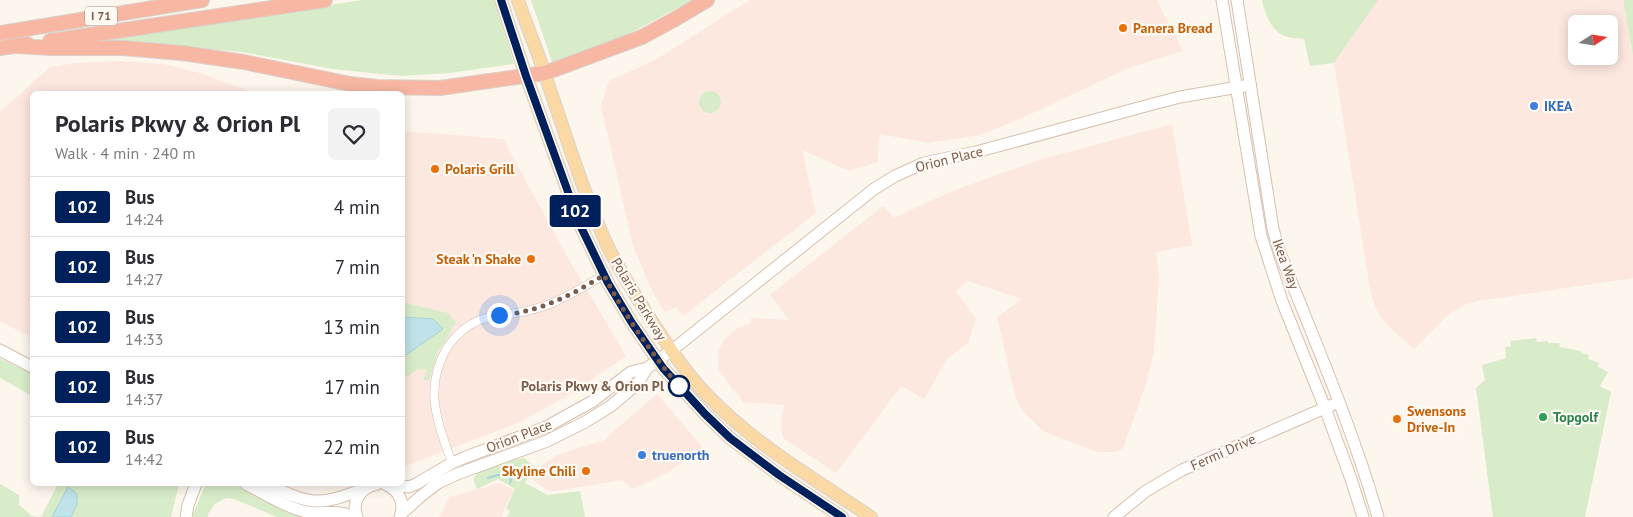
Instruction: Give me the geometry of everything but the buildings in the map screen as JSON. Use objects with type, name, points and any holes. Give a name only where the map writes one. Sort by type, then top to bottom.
[{"type":"highway","name":"I 71","points":[[0,33],[202,0]]},
{"type":"highway","points":[[0,48],[325,0]]},
{"type":"highway","points":[[17,46],[123,48],[182,53],[244,62],[350,84],[386,88],[440,88],[545,73],[642,37],[707,0]]},
{"type":"main road","name":"Polaris Parkway","points":[[501,0],[526,76],[580,225],[604,275],[630,319],[682,390],[730,438],[779,475],[842,517]]},
{"type":"main road","name":"Ikea Way","points":[[1222,0],[1263,243],[1282,301],[1325,408],[1363,517]]},
{"type":"main road","name":"Ikea Way","points":[[1237,0],[1274,230],[1280,253],[1339,402],[1366,476],[1378,517]]},
{"type":"main road","name":"Polaris Parkway","points":[[520,6],[545,73],[570,151],[608,245],[626,280],[671,351],[709,397],[732,420],[783,458],[871,517]]},
{"type":"main road","name":"Orion Place","points":[[399,486],[409,487],[452,463],[546,427],[593,401],[632,372],[647,368],[671,351],[874,189],[895,176],[924,163],[976,152],[1153,104],[1250,85]]},
{"type":"main road","points":[[0,350],[30,367]]},
{"type":"main road","name":"Orion Place","points":[[401,516],[421,496],[438,483],[457,474],[546,441],[585,422],[611,406],[638,383],[647,368]]},
{"type":"main road","name":"Fermi Drive","points":[[1114,517],[1146,491],[1182,470],[1339,402]]},
{"type":"main road","points":[[421,496],[437,477],[450,468],[452,463]]},
{"type":"main road","points":[[186,517],[188,505],[195,486]]},
{"type":"main road","points":[[250,486],[302,511],[313,513],[342,512],[353,517]]},
{"type":"main road","points":[[271,486],[298,498],[322,502],[372,486]]},
{"type":"main road","points":[[387,486],[391,487],[400,498],[402,506],[401,516]]},
{"type":"main road","points":[[357,517],[356,499],[365,488]]},
{"type":"street","points":[[452,463],[438,420],[434,398],[435,377],[440,361],[451,342],[465,328],[480,320],[499,315],[520,313],[550,304],[583,288],[604,275]]},
{"type":"shaded area","points":[[750,0],[1157,0],[1183,51],[1131,67],[1020,119],[980,135],[928,143],[880,134],[878,162],[849,171],[802,150],[816,213],[683,316],[676,307],[665,312],[653,293],[633,246],[601,106],[609,81],[655,60]]},
{"type":"shaded area","points":[[1378,0],[1623,0],[1633,55],[1633,278],[1466,304],[1449,314],[1414,349],[1390,328],[1381,317],[1373,301],[1334,63]]},
{"type":"shaded area","points":[[118,61],[163,64],[200,73],[249,91],[30,91],[30,337],[0,321],[0,112],[50,67],[76,63]]},
{"type":"shaded area","points":[[1172,124],[1192,245],[1156,252],[1159,276],[1154,352],[1146,384],[1123,448],[1116,452],[1097,452],[1050,434],[1042,430],[1023,411],[1016,399],[997,317],[1022,299],[968,281],[956,291],[976,319],[968,343],[947,359],[924,399],[901,386],[836,473],[783,438],[781,423],[784,405],[742,402],[739,394],[732,389],[719,370],[718,352],[722,343],[729,335],[736,329],[751,323],[751,318],[789,320],[770,295],[883,206],[894,218],[950,192],[1039,160]]},
{"type":"shaded area","points":[[405,131],[503,139],[565,253],[626,356],[574,392],[518,423],[405,466]]},
{"type":"shaded area","points":[[657,394],[702,447],[701,450],[666,473],[634,489],[622,480],[556,491],[547,490],[530,478],[543,464],[557,455],[604,440]]},
{"type":"shaded area","points":[[500,483],[514,490],[502,517],[439,517],[450,497]]},
{"type":"green space","points":[[362,0],[494,0],[514,64],[449,73],[401,76],[333,69],[242,52],[102,40]]},
{"type":"green space","points":[[531,0],[692,0],[625,36],[552,62]]},
{"type":"green space","points":[[1262,0],[1378,0],[1334,63],[1310,66],[1304,39],[1290,38],[1278,32],[1267,17]]},
{"type":"green space","points":[[1623,0],[1633,0],[1633,55]]},
{"type":"green space","points":[[710,91],[720,98],[721,102],[714,112],[710,113],[700,106],[699,102],[706,92]]},
{"type":"green space","points":[[405,303],[448,313],[456,323],[438,352],[430,379],[423,381],[427,369],[416,370],[405,378],[405,356],[442,329],[433,319],[405,317]]},
{"type":"green space","name":"Topgolf","points":[[1536,338],[1537,342],[1559,343],[1560,347],[1581,351],[1581,353],[1589,355],[1588,359],[1599,363],[1598,367],[1608,372],[1600,386],[1611,392],[1585,517],[1493,517],[1476,388],[1485,380],[1482,365],[1506,358],[1505,347],[1511,346],[1510,341]]},
{"type":"green space","points":[[0,358],[30,373],[30,395],[0,378]]},
{"type":"green space","points":[[524,458],[535,467],[525,483],[548,495],[580,491],[585,517],[507,517],[510,511],[506,508],[515,489],[498,479],[477,489],[473,479],[478,472],[510,460]]},
{"type":"green space","points":[[0,484],[19,495],[19,505],[32,516],[38,517],[0,517]]},
{"type":"green space","points":[[57,486],[179,486],[171,517],[71,517],[77,505],[68,487],[52,517],[41,517]]},
{"type":"green space","points":[[205,486],[238,486],[270,502],[309,517],[277,517],[234,499],[226,498],[215,504],[208,517],[193,517]]},
{"type":"water","points":[[405,317],[433,319],[443,329],[405,356]]},
{"type":"water","points":[[68,487],[77,494],[77,505],[71,517],[52,517]]},
{"type":"waterway","points":[[488,478],[498,475],[509,476],[510,483]]},
{"type":"bus line","name":"102","points":[[501,0],[526,76],[580,225],[608,283],[632,323],[652,349],[663,368],[730,438],[752,456],[842,517]]},
{"type":"place","name":"Panera Bread","points":[[1123,28]]},
{"type":"place","name":"IKEA","points":[[1534,106]]},
{"type":"place","name":"Polaris Grill","points":[[435,169]]},
{"type":"place","name":"Steak 'n Shake","points":[[531,259]]},
{"type":"place","name":"Polaris Pkwy & Orion Pl","points":[[679,386]]},
{"type":"place","name":"Topgolf","points":[[1543,417]]},
{"type":"place","name":"Swensons Drive-In","points":[[1397,419]]},
{"type":"place","name":"truenorth","points":[[642,455]]},
{"type":"place","name":"Skyline Chili","points":[[586,471]]},
{"type":"route","points":[[499,315],[520,313],[550,304],[583,288],[604,275],[632,323],[652,349],[663,368],[682,390],[679,386]]}]
